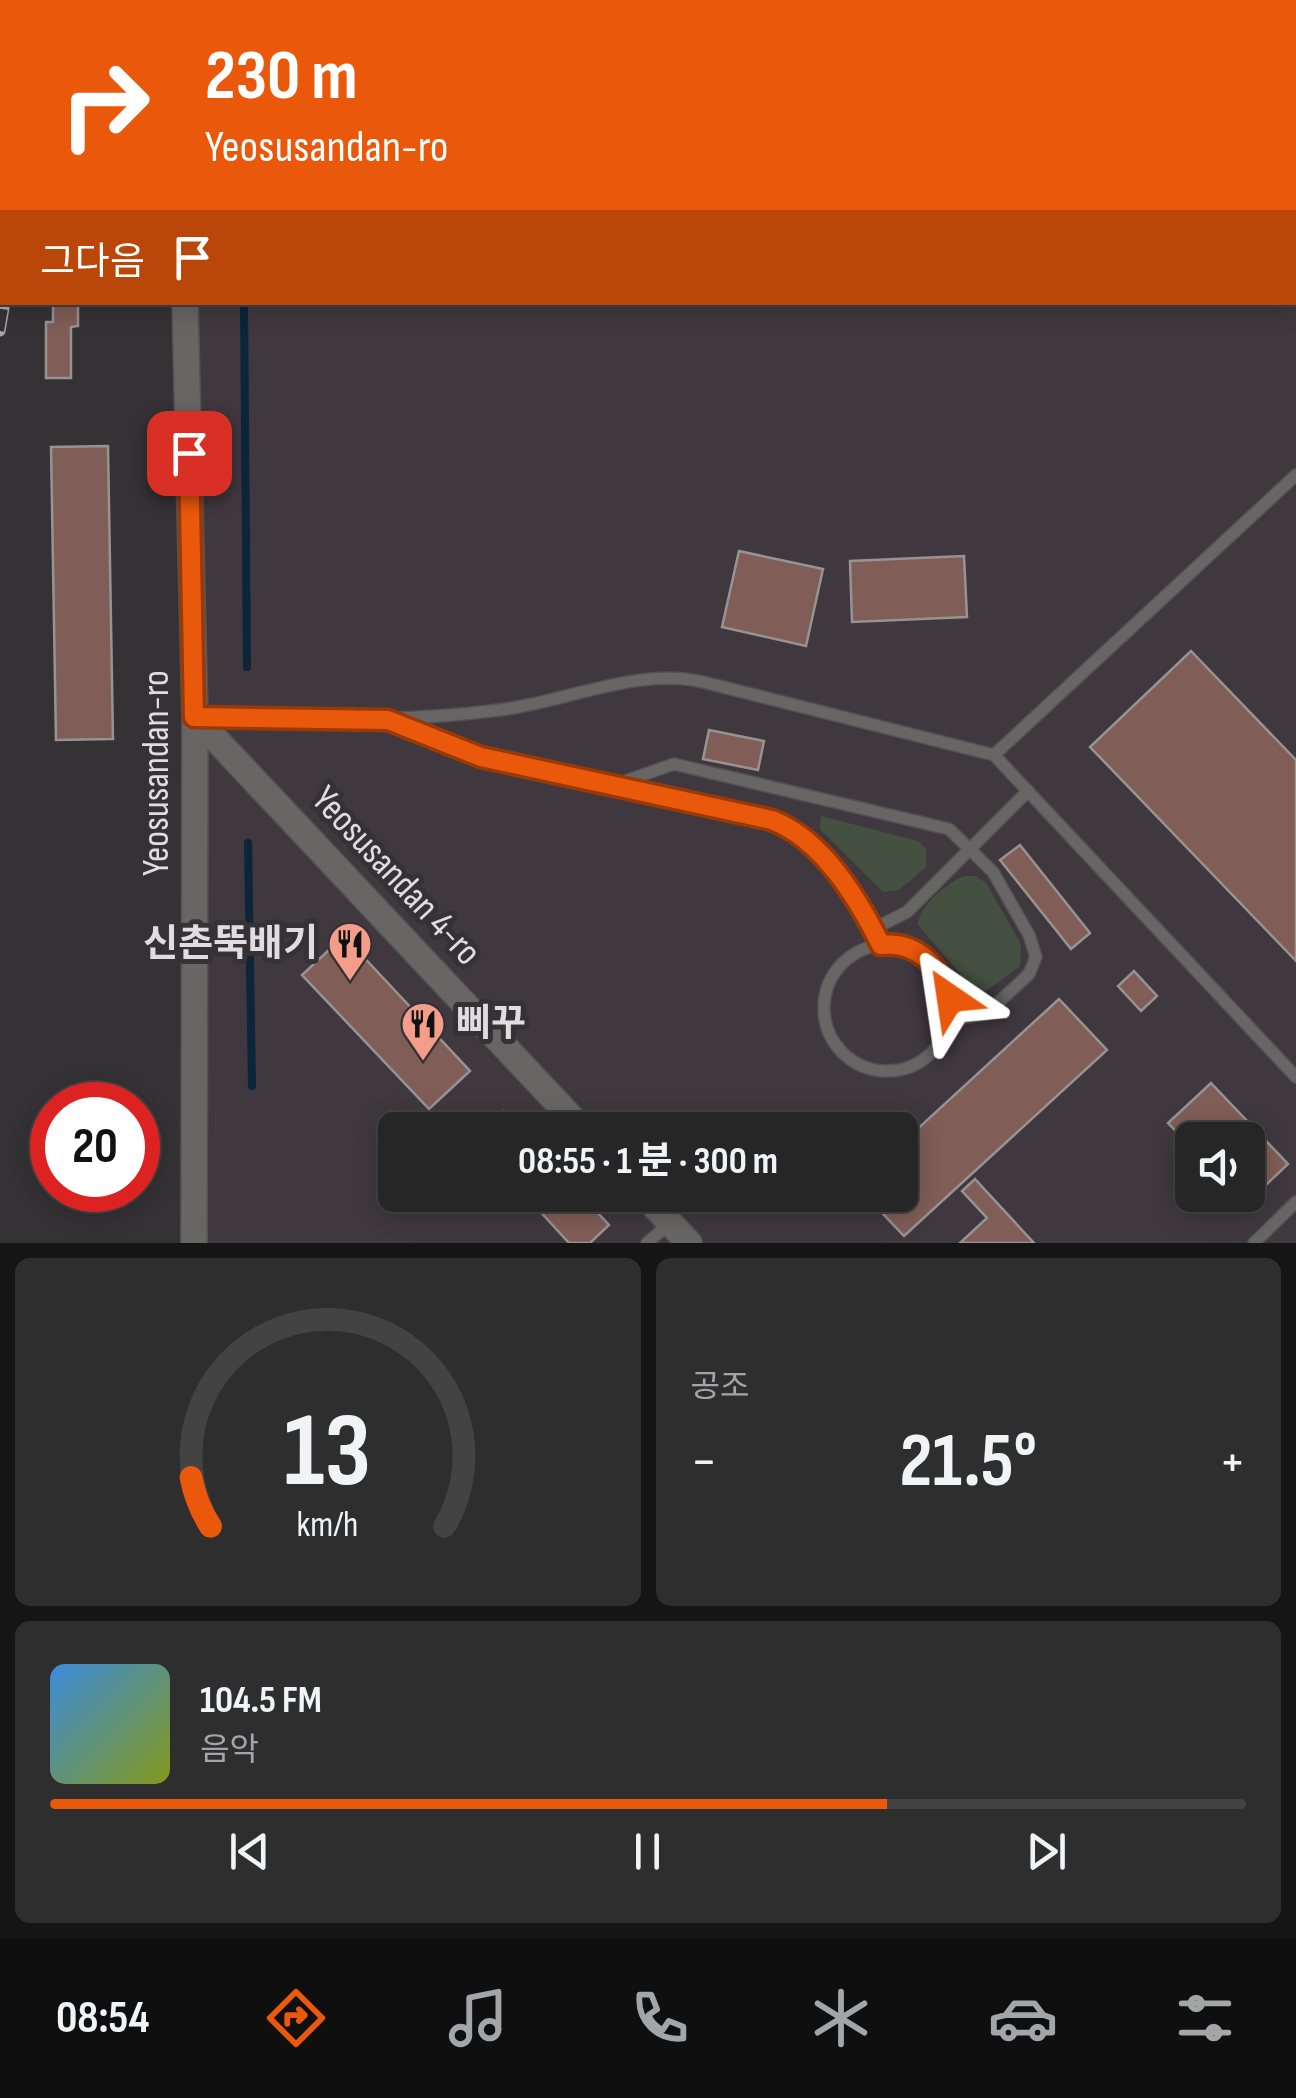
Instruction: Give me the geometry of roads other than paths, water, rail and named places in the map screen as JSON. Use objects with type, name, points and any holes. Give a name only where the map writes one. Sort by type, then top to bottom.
[{"type":"street","name":"Yeosusandan-ro","points":[[186,305],[194,717],[194,1243]]},
{"type":"street","name":"Yeosusandan 4-ro","points":[[194,717],[566,1112]]},
{"type":"street","points":[[660,1212],[689,1243]]},
{"type":"lane","points":[[994,755],[1296,475]]},
{"type":"lane","points":[[194,717],[388,720],[537,705],[668,677],[703,682],[994,755],[1296,1077]]},
{"type":"lane","points":[[388,720],[481,757],[780,822],[845,882],[881,945]]},
{"type":"lane","points":[[614,786],[656,767],[684,766],[950,829],[993,872],[1029,935],[1036,964],[983,1016],[950,1020]]},
{"type":"lane","points":[[873,929],[907,912],[1028,791]]},
{"type":"lane","points":[[881,945],[912,949],[930,961],[947,988],[950,1020],[942,1040],[911,1066],[870,1069],[837,1046],[823,1008],[826,988],[835,970],[850,956],[881,945]]},
{"type":"lane","points":[[1254,1243],[1296,1202]]},
{"type":"lane","points":[[647,1243],[670,1223]]},
{"type":"waterway","points":[[244,305],[247,667]]},
{"type":"waterway","points":[[248,843],[252,1086]]},
{"type":"railway","points":[[0,331],[4,305]]},
{"type":"place","name":"신촌뚝배기","points":[[350,982]]},
{"type":"place","name":"삐꾸","points":[[423,1062]]}]
